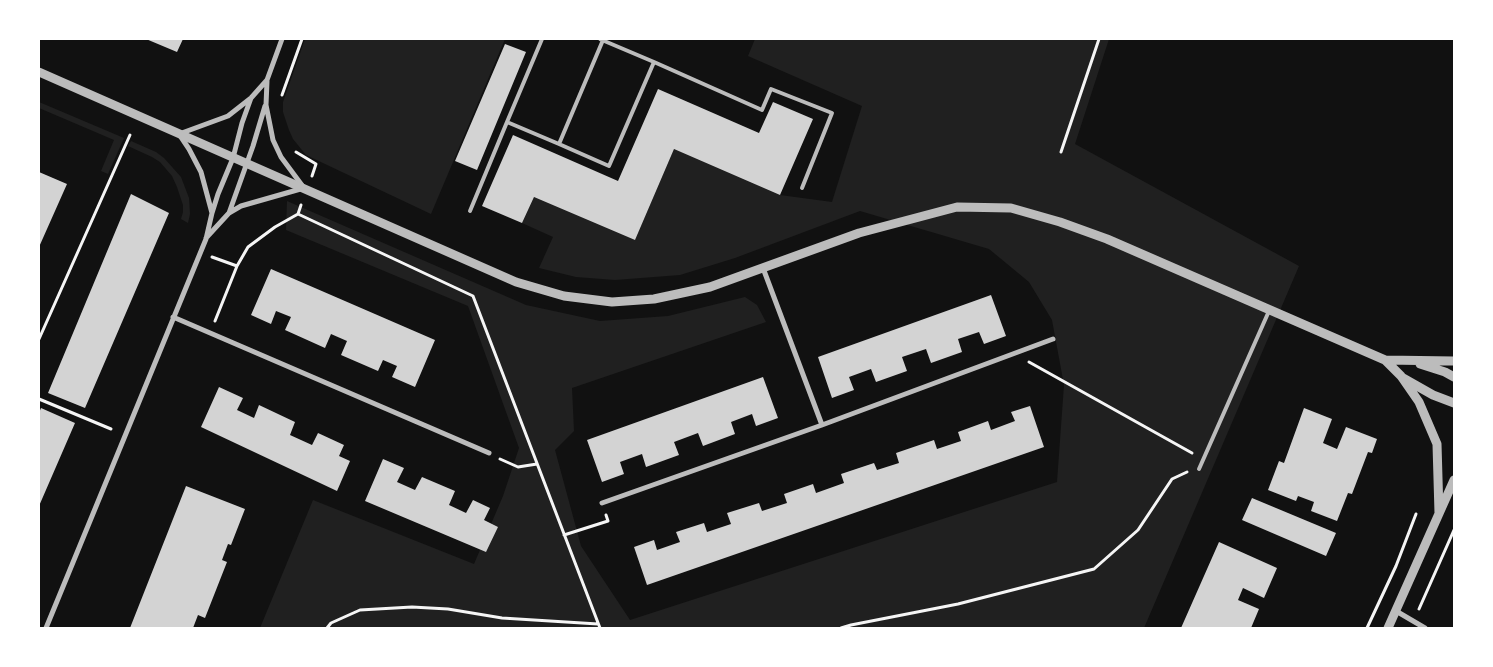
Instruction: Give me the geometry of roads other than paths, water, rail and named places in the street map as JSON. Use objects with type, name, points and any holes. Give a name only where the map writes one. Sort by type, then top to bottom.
[{"type":"street","points":[[282,39],[267,80],[266,105],[273,140],[281,158],[304,188]]},
{"type":"street","points":[[39,72],[516,282],[564,296],[612,302],[654,299],[710,287],[859,233],[957,207],[1011,208],[1060,222],[1107,239],[1385,360],[1454,361]]},
{"type":"street","points":[[179,134],[228,116],[252,98],[267,80]]},
{"type":"street","points":[[46,628],[206,239],[218,194],[233,158],[242,123],[252,98]]},
{"type":"street","points":[[229,213],[266,105]]},
{"type":"street","points":[[179,134],[189,148],[201,172],[212,213]]},
{"type":"street","points":[[206,239],[229,213],[241,206],[304,188]]},
{"type":"street","points":[[763,268],[822,425]]},
{"type":"street","points":[[174,317],[489,454]]},
{"type":"street","points":[[602,502],[822,425],[1053,339]]},
{"type":"street","points":[[1385,360],[1401,376],[1419,402],[1436,444],[1439,513]]},
{"type":"street","points":[[1412,361],[1445,372],[1454,378]]},
{"type":"street","points":[[1401,376],[1433,395],[1454,403]]},
{"type":"street","points":[[1388,628],[1454,480]]},
{"type":"street","points":[[1396,611],[1425,628]]},
{"type":"lane","points":[[470,211],[542,39]]},
{"type":"lane","points":[[559,144],[602,40],[600,39],[762,110],[771,89],[832,114],[802,188]]},
{"type":"lane","points":[[507,122],[609,166],[654,62]]},
{"type":"lane","points":[[1200,467],[1270,310]]}]
